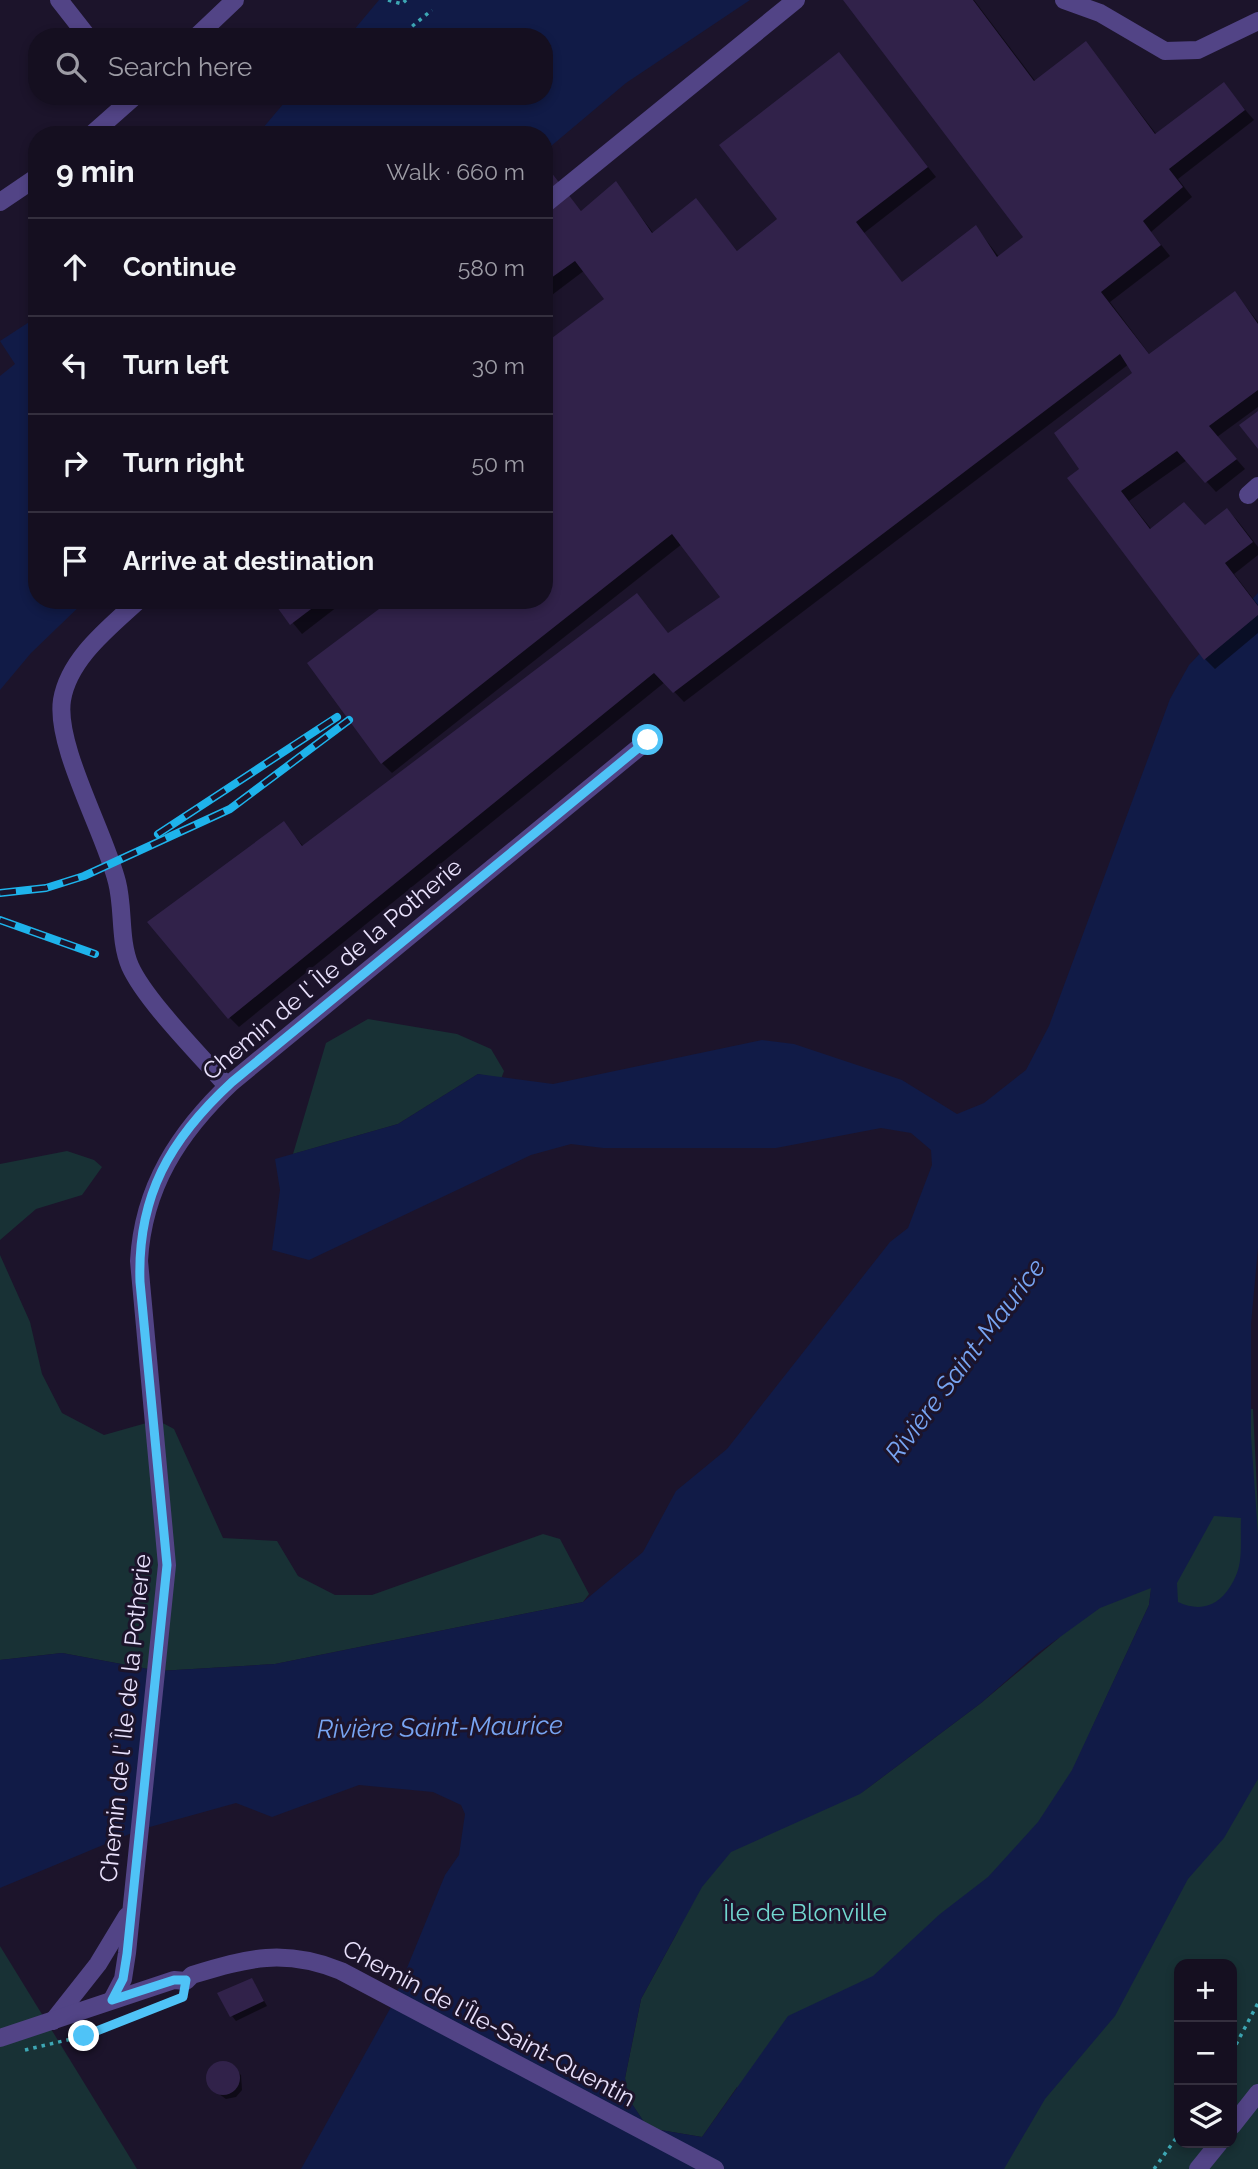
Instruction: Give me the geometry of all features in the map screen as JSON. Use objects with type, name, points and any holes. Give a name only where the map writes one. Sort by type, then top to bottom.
[{"type":"street","points":[[59,0],[81,28]]},
{"type":"street","points":[[206,28],[236,0]]},
{"type":"street","points":[[553,198],[796,0]]},
{"type":"street","points":[[1064,0],[1100,13],[1165,51],[1198,50],[1258,21]]},
{"type":"street","points":[[101,126],[125,105]]},
{"type":"street","points":[[0,202],[28,183]]},
{"type":"street","points":[[129,609],[97,639],[71,675],[62,699],[62,729],[117,883],[130,965],[150,995],[227,1086]]},
{"type":"street","name":"Chemin de l' Île de la Potherie","points":[[112,2000],[123,1979],[166,1588],[167,1544],[140,1282],[140,1236],[154,1186],[166,1160],[201,1113],[227,1086],[648,740]]},
{"type":"street","points":[[53,2021],[98,1964],[130,1909]]},
{"type":"street","name":"Chemin de l'Île-Saint-Quentin","points":[[0,2038],[239,1961],[287,1956],[323,1964],[375,1989],[715,2169]]},
{"type":"street","points":[[1237,2120],[1258,2093]]},
{"type":"street","points":[[1198,2169],[1215,2148]]},
{"type":"path","points":[[388,0],[402,4],[405,0]]},
{"type":"path","points":[[410,28],[432,10]]},
{"type":"path","points":[[22,2050],[84,2036],[167,2004],[183,1997],[186,1980]]},
{"type":"path","points":[[1237,2043],[1258,2003]]},
{"type":"path","points":[[1154,2169],[1174,2141]]},
{"type":"green space","points":[[368,1019],[457,1034],[491,1049],[504,1071],[501,1079],[478,1074],[398,1124],[293,1154],[326,1043]]},
{"type":"green space","points":[[67,1151],[94,1160],[102,1167],[82,1195],[36,1209],[0,1240],[0,1164]]},
{"type":"green space","points":[[0,1255],[30,1322],[42,1374],[62,1413],[104,1435],[157,1420],[174,1429],[223,1538],[277,1541],[298,1576],[335,1595],[372,1595],[543,1534],[560,1539],[589,1594],[583,1602],[275,1664],[159,1671],[62,1653],[0,1660]]},
{"type":"green space","name":"Île de Blonville","points":[[1239,1408],[1253,1409],[1258,1512],[1258,2169],[777,2169],[737,2087],[702,2137],[648,2128],[628,2098],[625,2078],[641,1999],[678,1931],[680,1872]],"holes":[[[1151,1590],[1161,1609],[1091,1730],[1149,1605]],[[1060,1637],[981,1703],[860,1794],[1043,1646]]]},
{"type":"green space","points":[[0,1946],[137,2169],[0,2169]]},
{"type":"water","points":[[379,0],[750,0],[626,83],[553,144],[553,126],[265,126],[282,105],[553,105],[553,28],[356,28]]},
{"type":"water","points":[[28,323],[28,609],[77,609],[31,653],[0,690],[0,376],[15,364],[0,341]]},
{"type":"water","name":"Rivière Saint-Maurice","points":[[1258,593],[1258,1248],[1251,1324],[1251,1436],[1258,1535],[1258,1779],[1224,1838],[1188,1879],[1115,2016],[1045,2099],[1004,2169],[301,2169],[391,2007],[445,1875],[459,1855],[465,1814],[461,1805],[433,1792],[359,1785],[272,1817],[236,1803],[139,1830],[0,1888],[0,1660],[62,1653],[159,1671],[275,1664],[583,1602],[643,1552],[676,1491],[727,1449],[890,1242],[908,1228],[932,1165],[931,1150],[911,1133],[881,1128],[776,1148],[603,1148],[571,1144],[531,1155],[309,1260],[272,1250],[280,1190],[275,1159],[398,1124],[478,1074],[553,1084],[762,1040],[794,1044],[902,1080],[957,1114],[984,1103],[1026,1070],[1049,1026],[1170,699],[1189,665]],"holes":[[[1214,1516],[1241,1518],[1239,1567],[1221,1598],[1206,1606],[1188,1606],[1178,1602],[1177,1583]],[[1151,1588],[1149,1605],[1072,1770],[1038,1822],[988,1877],[940,1914],[873,1976],[788,2016],[702,2137],[648,2128],[628,2098],[625,2078],[641,1999],[702,1887],[731,1852],[860,1794],[981,1703],[1038,1653],[1100,1608]]]},
{"type":"building","points":[[843,0],[973,0],[1034,81],[1086,41],[1155,134],[1224,82],[1245,110],[1169,169],[1183,187],[1143,221],[1161,245],[1101,292],[1149,354],[1235,291],[1258,324],[1258,390],[1209,426],[1237,459],[1205,483],[1177,451],[1121,491],[1150,529],[1184,502],[1205,525],[1227,508],[1253,542],[1225,563],[1258,606],[1258,615],[1204,660],[1067,478],[1079,469],[1054,433],[1132,373],[1120,354],[673,693],[654,673],[228,1019],[147,922],[284,821],[302,846],[637,593],[668,633],[720,597],[672,534],[381,764],[307,663],[379,609],[553,609],[553,337],[604,299],[575,261],[553,277],[553,175],[581,211],[616,181],[652,233],[696,198],[737,251],[777,219],[719,145],[839,52],[928,167],[856,222],[902,282],[976,225],[997,257],[1023,237]]},
{"type":"building","points":[[1258,411],[1258,449],[1239,425]]},
{"type":"building","points":[[278,609],[311,609],[290,625]]},
{"type":"building","points":[[252,1978],[264,2001],[230,2017],[217,1993]]},
{"type":"building","points":[[223,2061],[235,2066],[240,2078],[235,2090],[223,2095],[211,2090],[206,2078],[211,2066]]},
{"type":"railway","points":[[158,834],[337,717]]},
{"type":"railway","points":[[0,893],[46,888],[84,876],[230,809],[349,720]]},
{"type":"railway","points":[[0,920],[95,954]]},
{"type":"route","points":[[84,2036],[183,1997],[186,1980],[174,1980],[112,2000],[123,1979],[127,1954],[129,1913],[166,1588],[167,1544],[139,1261],[140,1236],[154,1186],[166,1160],[180,1140],[201,1113],[232,1082],[433,914],[648,740]]}]
